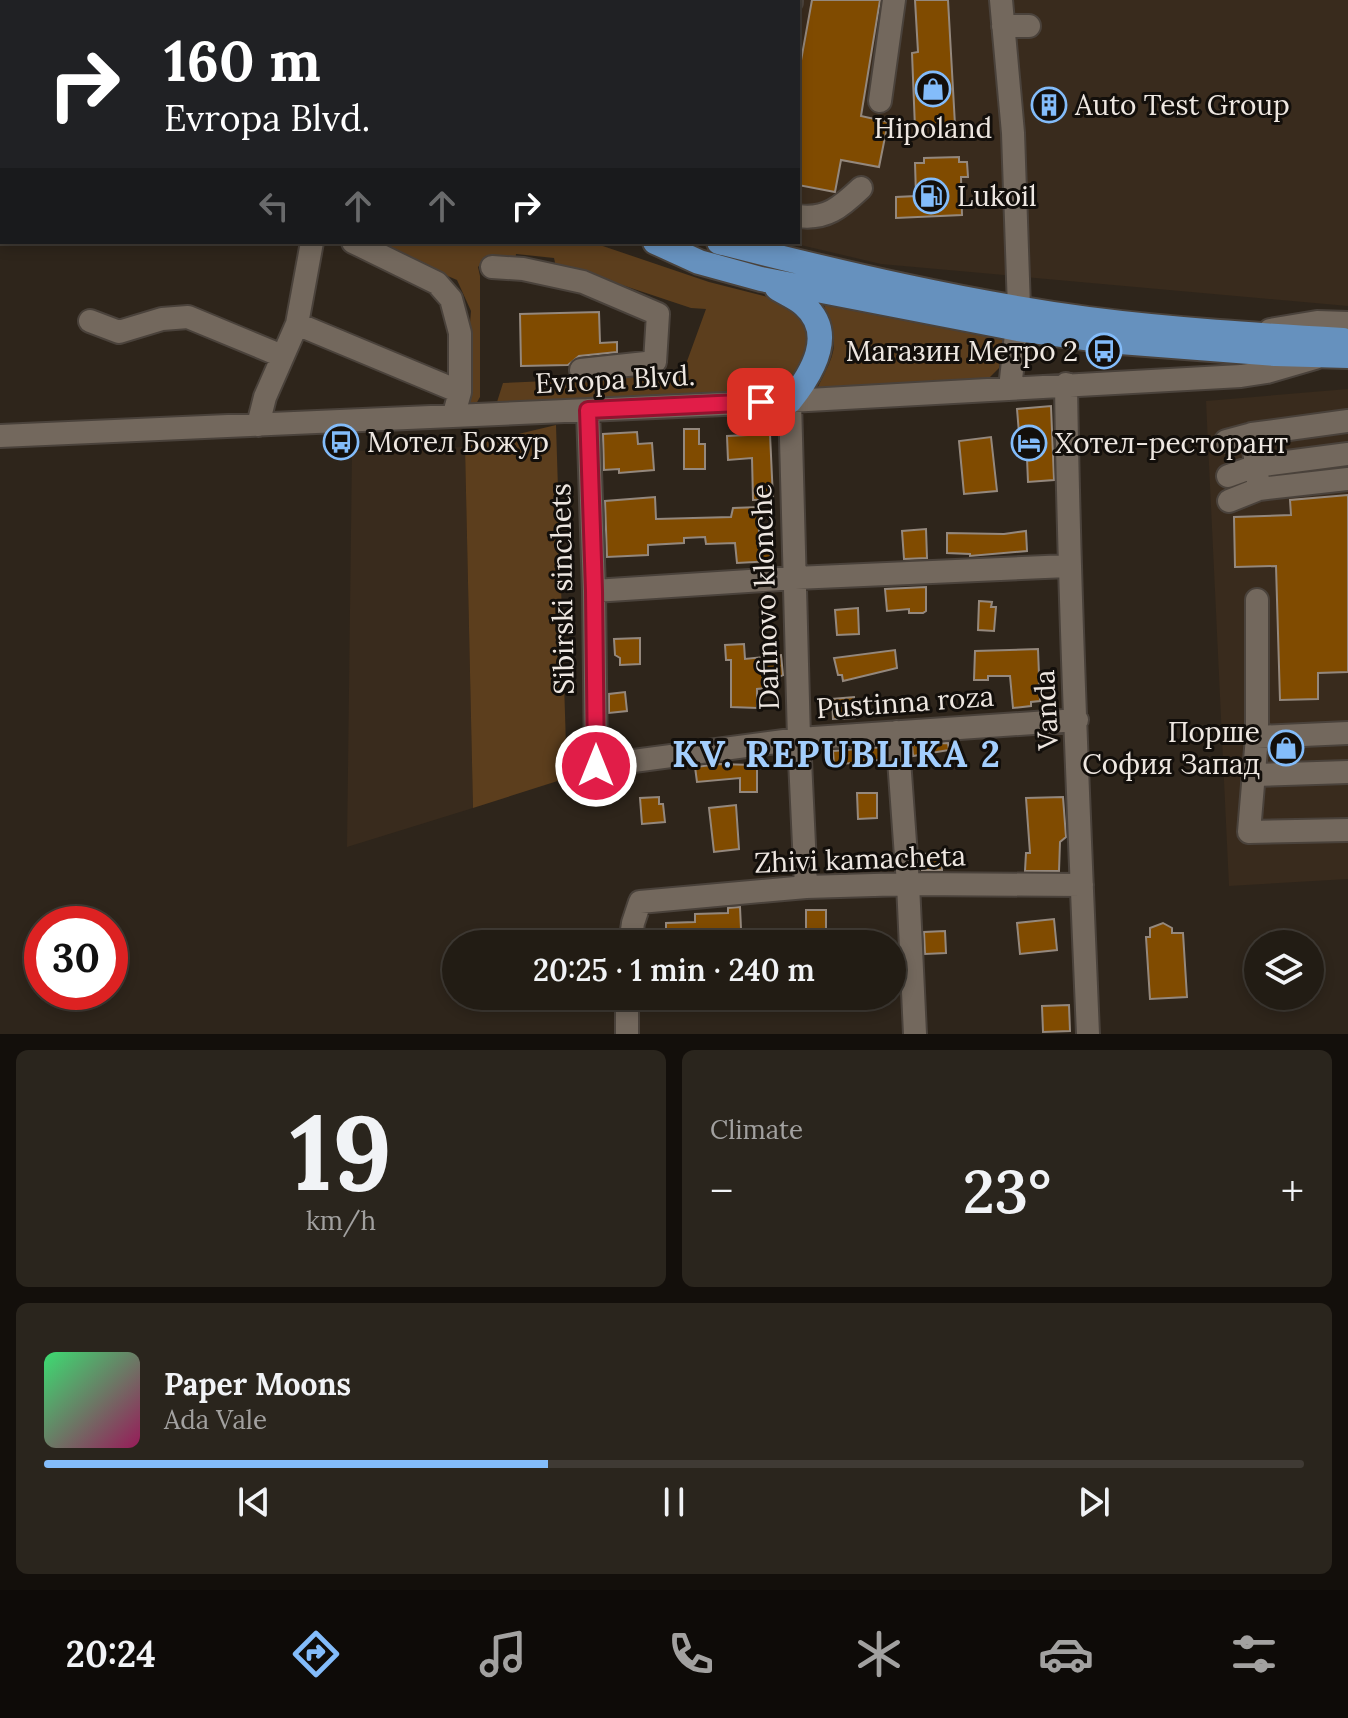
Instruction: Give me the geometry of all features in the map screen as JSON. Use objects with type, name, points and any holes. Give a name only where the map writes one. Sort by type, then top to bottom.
[{"type":"main road","points":[[659,244],[699,262],[761,279],[1018,318],[1089,319],[1348,341]]},
{"type":"main road","points":[[727,244],[1107,341],[1275,354],[1336,355]]},
{"type":"main road","points":[[761,279],[805,305],[816,320],[820,337],[817,357],[807,379],[790,401]]},
{"type":"street","points":[[880,101],[894,0]]},
{"type":"street","points":[[1001,0],[1013,133],[1018,318],[1010,388]]},
{"type":"street","points":[[1003,26],[1029,26]]},
{"type":"street","points":[[800,216],[815,218],[835,212],[861,188]]},
{"type":"street","points":[[258,425],[265,397],[297,324],[312,244]]},
{"type":"street","points":[[297,324],[457,403],[460,333],[451,299],[437,283],[357,244]]},
{"type":"street","points":[[492,267],[523,269],[583,282],[658,314],[655,362],[581,370]]},
{"type":"street","points":[[90,321],[119,332],[162,319],[188,317],[282,356]]},
{"type":"street","points":[[1246,334],[1317,322],[1348,323]]},
{"type":"street","name":"Evropa Blvd.","points":[[0,436],[258,425],[457,403],[588,410],[1241,376],[1336,355]]},
{"type":"street","name":"Vanda","points":[[1066,384],[1068,566],[1077,720],[1088,1034]]},
{"type":"street","name":"Dafinovo klonche","points":[[790,401],[806,887]]},
{"type":"street","name":"Sibirski sinchets","points":[[588,410],[596,766]]},
{"type":"street","points":[[1226,441],[1252,434],[1348,421]]},
{"type":"street","points":[[1252,434],[1259,489]]},
{"type":"street","points":[[1228,476],[1256,466],[1348,454]]},
{"type":"street","points":[[1229,501],[1259,489],[1348,479]]},
{"type":"street","points":[[594,591],[1068,566]]},
{"type":"street","points":[[1257,600],[1257,737],[1249,832],[1348,830]]},
{"type":"street","name":"Pustinna roza","points":[[596,766],[799,739],[1077,720]]},
{"type":"street","points":[[897,732],[915,1034]]},
{"type":"street","points":[[1257,737],[1348,733]]},
{"type":"street","points":[[1254,775],[1348,772]]},
{"type":"street","name":"Zhivi kamacheta","points":[[632,930],[640,902],[806,887],[1082,885]]},
{"type":"street","points":[[627,1010],[627,1034]]},
{"type":"shaded area","points":[[800,0],[1348,0],[1348,306],[881,264],[796,244],[800,244]]},
{"type":"shaded area","points":[[373,244],[597,244],[709,282],[788,302],[805,319],[811,345],[805,368],[784,390],[497,402],[503,383],[682,375],[706,309],[691,308],[556,267],[554,258],[516,254],[515,263],[486,258],[478,267],[480,397],[476,404],[469,403],[464,397],[471,311],[457,280]]},
{"type":"shaded area","points":[[824,305],[1004,340],[999,368],[987,380],[817,389],[834,348]]},
{"type":"shaded area","name":"Порше София Запад","points":[[1348,389],[1348,879],[1229,886],[1206,401]]},
{"type":"shaded area","points":[[556,425],[567,778],[473,808],[465,447]]},
{"type":"shaded area","points":[[465,447],[473,808],[347,847],[352,451]]},
{"type":"building","points":[[812,0],[880,0],[861,116],[888,122],[879,167],[841,160],[835,192],[800,185],[800,66]]},
{"type":"building","name":"Hipoland","points":[[915,0],[948,0],[955,125],[915,128],[912,53],[918,52]]},
{"type":"building","name":"Auto Test Group","points":[[1055,92],[1057,117],[1042,118],[1040,94]]},
{"type":"building","points":[[959,157],[959,162],[967,162],[968,177],[961,177],[962,215],[896,218],[896,197],[916,196],[915,163],[924,163],[924,158]]},
{"type":"building","points":[[599,312],[600,343],[617,342],[617,352],[579,356],[568,365],[521,366],[520,314]]},
{"type":"building","points":[[1051,406],[1054,480],[1028,482],[1027,458],[1021,458],[1017,409]]},
{"type":"building","points":[[684,429],[699,429],[699,444],[705,444],[705,469],[684,469]]},
{"type":"building","points":[[637,432],[638,444],[652,443],[654,470],[619,473],[619,469],[604,470],[603,434]]},
{"type":"building","points":[[770,434],[773,499],[753,500],[752,458],[728,460],[727,436]]},
{"type":"building","points":[[991,437],[997,491],[964,494],[959,441]]},
{"type":"building","points":[[1348,495],[1348,672],[1318,673],[1318,699],[1280,700],[1276,566],[1235,567],[1234,517],[1291,515],[1290,500]]},
{"type":"building","points":[[655,497],[656,519],[731,517],[733,508],[759,507],[759,545],[770,544],[771,561],[737,563],[735,543],[706,544],[705,537],[684,538],[684,543],[648,545],[648,555],[607,557],[605,501]]},
{"type":"building","points":[[926,529],[927,558],[904,559],[902,531]]},
{"type":"building","points":[[1026,531],[1027,551],[970,556],[947,553],[947,533],[1004,534]]},
{"type":"building","points":[[926,587],[926,611],[923,613],[909,613],[909,609],[887,611],[885,589]]},
{"type":"building","points":[[979,601],[992,602],[991,607],[996,607],[994,631],[978,630]]},
{"type":"building","points":[[858,608],[859,634],[837,635],[835,610]]},
{"type":"building","points":[[640,638],[640,664],[620,665],[620,658],[615,655],[614,639]]},
{"type":"building","points":[[744,644],[745,659],[781,655],[783,675],[776,678],[777,687],[757,689],[757,708],[731,707],[731,660],[726,660],[725,645]]},
{"type":"building","points":[[1038,649],[1040,701],[1031,702],[1031,706],[1013,708],[1010,676],[988,676],[988,680],[974,680],[975,651]]},
{"type":"building","points":[[895,650],[897,668],[843,681],[842,675],[838,675],[834,658]]},
{"type":"building","points":[[625,692],[627,711],[609,713],[609,694]]},
{"type":"building","points":[[854,697],[855,718],[833,719],[832,699]]},
{"type":"building","points":[[948,743],[949,750],[913,756],[912,745]]},
{"type":"building","points":[[884,747],[885,759],[834,765],[833,751]]},
{"type":"building","points":[[752,765],[752,768],[757,768],[757,792],[740,792],[740,778],[697,782],[695,767]]},
{"type":"building","points":[[857,793],[877,793],[877,818],[858,819]]},
{"type":"building","points":[[659,797],[665,822],[642,824],[640,798]]},
{"type":"building","points":[[1063,797],[1066,837],[1060,842],[1059,871],[1025,871],[1026,853],[1030,853],[1026,798]]},
{"type":"building","points":[[736,805],[739,849],[714,852],[709,808]]},
{"type":"building","points":[[941,853],[942,870],[922,870],[922,854]]},
{"type":"building","points":[[740,907],[741,929],[666,930],[666,923],[695,922],[695,914],[728,913],[728,908]]},
{"type":"building","points":[[806,910],[826,910],[826,930],[806,930]]},
{"type":"building","points":[[1054,919],[1057,950],[1020,954],[1017,923]]},
{"type":"building","points":[[1163,923],[1172,928],[1172,933],[1183,933],[1187,997],[1150,999],[1146,937],[1150,937],[1150,928]]},
{"type":"building","points":[[945,931],[946,953],[925,954],[924,932]]},
{"type":"building","points":[[1069,1005],[1070,1031],[1043,1032],[1042,1006]]},
{"type":"place","name":"Hipoland","points":[[933,89]]},
{"type":"place","name":"Auto Test Group","points":[[1049,105]]},
{"type":"place","name":"Lukoil","points":[[931,196]]},
{"type":"place","name":"Магазин Метро 2","points":[[1104,351]]},
{"type":"place","name":"Мотел Божур","points":[[341,442]]},
{"type":"place","name":"Хотел-ресторант","points":[[1029,443]]},
{"type":"place","name":"Порше София Запад","points":[[1286,748]]},
{"type":"district","name":"KV. REPUBLIKA 2","points":[[837,754]]},
{"type":"route","points":[[596,766],[588,410],[761,402]]}]
